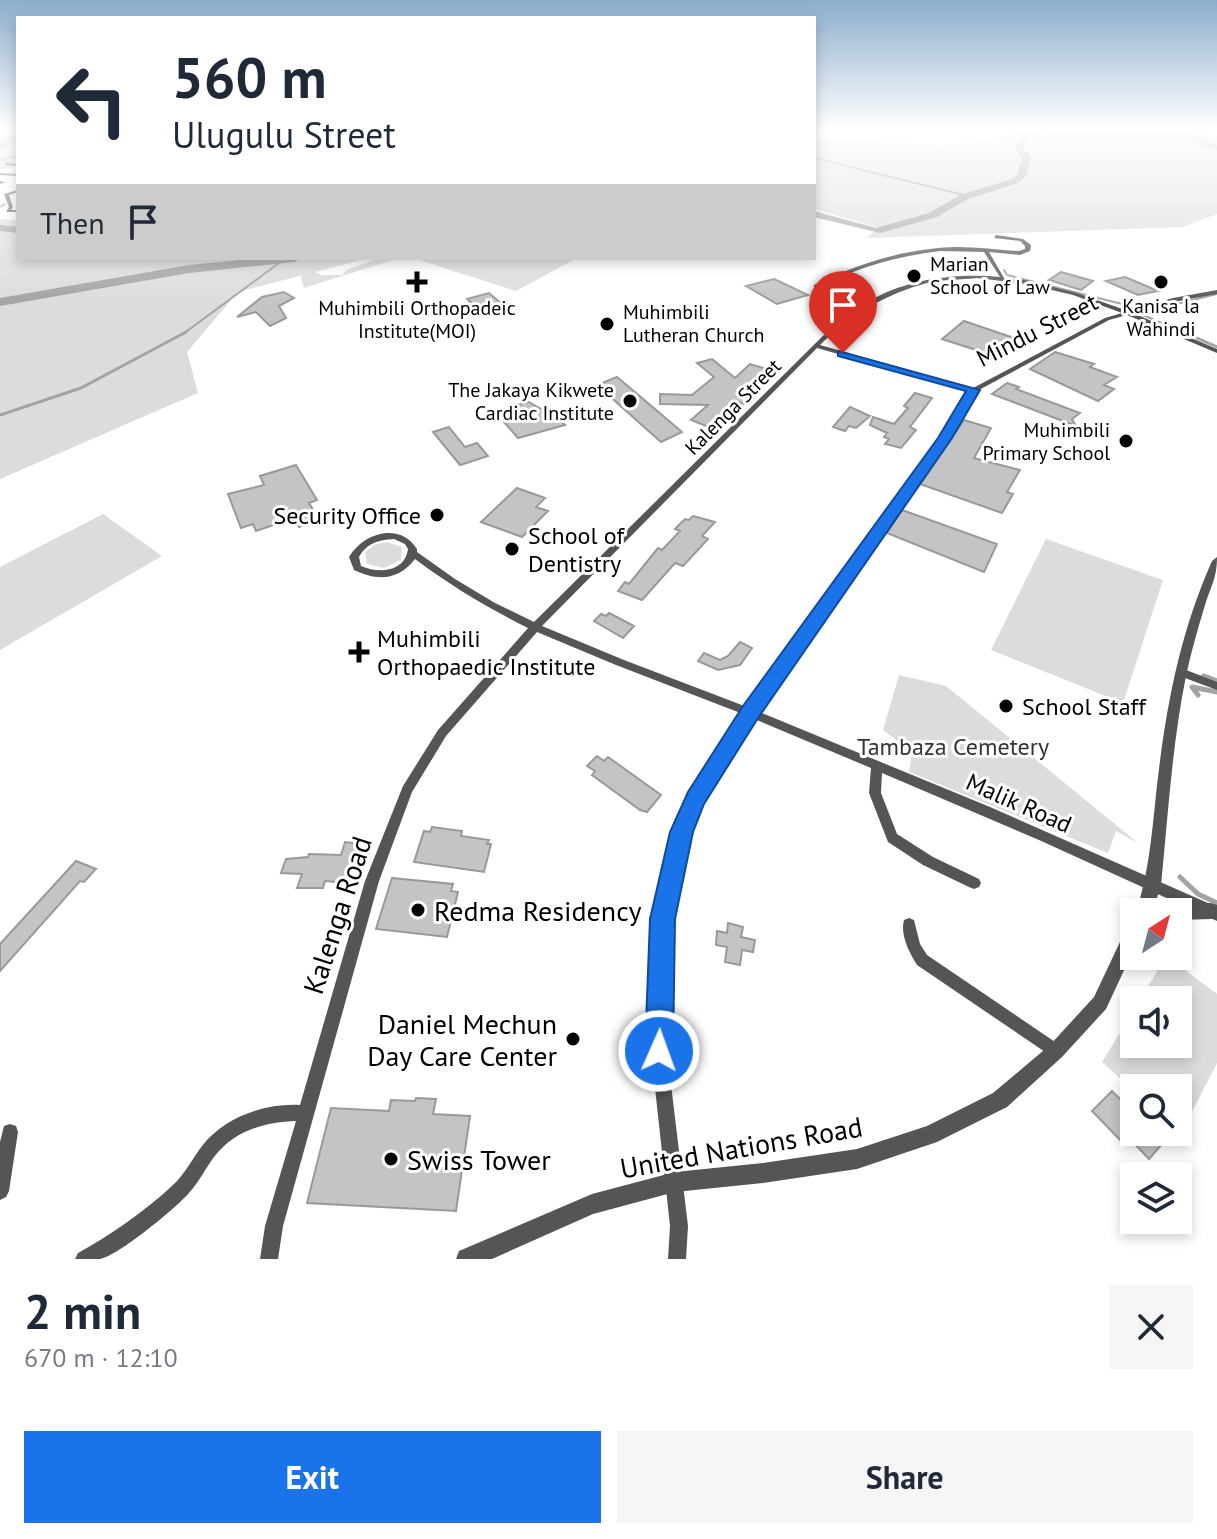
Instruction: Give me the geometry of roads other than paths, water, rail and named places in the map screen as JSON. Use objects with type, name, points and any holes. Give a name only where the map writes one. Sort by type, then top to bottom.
[{"type":"street","points":[[3,194],[11,207],[8,211],[16,211]]},
{"type":"street","points":[[867,304],[816,286],[853,268],[892,259],[946,250],[1020,253],[1028,250],[1028,245],[1021,240],[996,237]]},
{"type":"street","points":[[986,251],[1002,277]]},
{"type":"street","name":"Kalenga Street","points":[[535,627],[836,326],[867,304],[925,283],[1002,277],[1056,287],[1128,313],[1217,351]]},
{"type":"street","name":"Mindu Street","points":[[677,1259],[679,1226],[659,1051],[663,919],[681,832],[696,799],[750,712],[945,438],[974,390],[1082,330],[1128,313],[1217,292]]},
{"type":"street","points":[[816,346],[974,390]]},
{"type":"street","points":[[386,536],[408,542],[414,554],[431,570],[399,570],[386,575],[366,573],[357,568],[354,557],[362,545],[386,536]]},
{"type":"street","points":[[399,570],[414,554]]},
{"type":"street","points":[[1149,898],[1181,672],[1203,593],[1217,561]]},
{"type":"street","name":"Malik Road","points":[[431,570],[535,627],[877,765],[1214,913]]},
{"type":"street","name":"Kalenga Road","points":[[269,1259],[274,1226],[372,881],[407,790],[442,733],[535,627]]},
{"type":"street","points":[[1181,672],[1217,686]]},
{"type":"street","points":[[877,765],[875,793],[892,838],[928,861],[974,883]]},
{"type":"street","points":[[1192,912],[1214,913]]},
{"type":"street","points":[[909,925],[914,946],[922,960],[1056,1051]]},
{"type":"street","name":"United Nations Road","points":[[467,1259],[592,1204],[675,1182],[857,1159],[930,1135],[1000,1100],[1056,1051],[1100,1003],[1120,961]]},
{"type":"street","points":[[84,1259],[102,1250],[183,1187],[213,1145],[225,1134],[279,1112],[306,1113]]},
{"type":"street","points":[[0,1191],[10,1132]]},
{"type":"waterway","points":[[939,189],[968,196]]},
{"type":"waterway","points":[[816,215],[876,231],[933,215],[964,197],[990,189]]},
{"type":"waterway","points":[[0,207],[5,204]]},
{"type":"waterway","points":[[0,228],[16,230]]},
{"type":"waterway","points":[[0,302],[189,269],[276,260]]},
{"type":"waterway","points":[[185,333],[283,260]]},
{"type":"waterway","points":[[1004,270],[1007,275],[1130,306]]},
{"type":"waterway","points":[[1187,334],[1143,315],[1217,294]]},
{"type":"waterway","points":[[1183,332],[1217,347]]},
{"type":"waterway","points":[[0,415],[81,388],[185,333]]},
{"type":"waterway","points":[[1203,676],[1209,678]]},
{"type":"waterway","points":[[1204,676],[1217,681]]},
{"type":"waterway","points":[[1198,695],[1192,687],[1217,692]]},
{"type":"waterway","points":[[1180,877],[1198,894],[1217,903]]},
{"type":"place","name":"Marian School of Law","points":[[914,276]]},
{"type":"place","name":"Muhimbili Orthopadeic Institute(MOI)","points":[[417,282]]},
{"type":"place","name":"Kanisa la Wahindi","points":[[1161,282]]},
{"type":"place","name":"Muhimbili Lutheran Church","points":[[607,324]]},
{"type":"place","name":"The Jakaya Kikwete Cardiac Institute","points":[[630,401]]},
{"type":"place","name":"Muhimbili Primary School","points":[[1126,441]]},
{"type":"place","name":"Security Office","points":[[437,515]]},
{"type":"place","name":"School of Dentistry","points":[[512,549]]},
{"type":"place","name":"Muhimbili Orthopaedic Institute","points":[[359,652]]},
{"type":"place","name":"School Staff","points":[[1006,706]]},
{"type":"place","name":"Redma Residency","points":[[418,910]]},
{"type":"place","name":"Daniel Mechun Day Care Center","points":[[573,1039]]},
{"type":"place","name":"Swiss Tower","points":[[391,1159]]},
{"type":"park label","name":"Tambaza Cemetery","points":[[953,746]]}]
